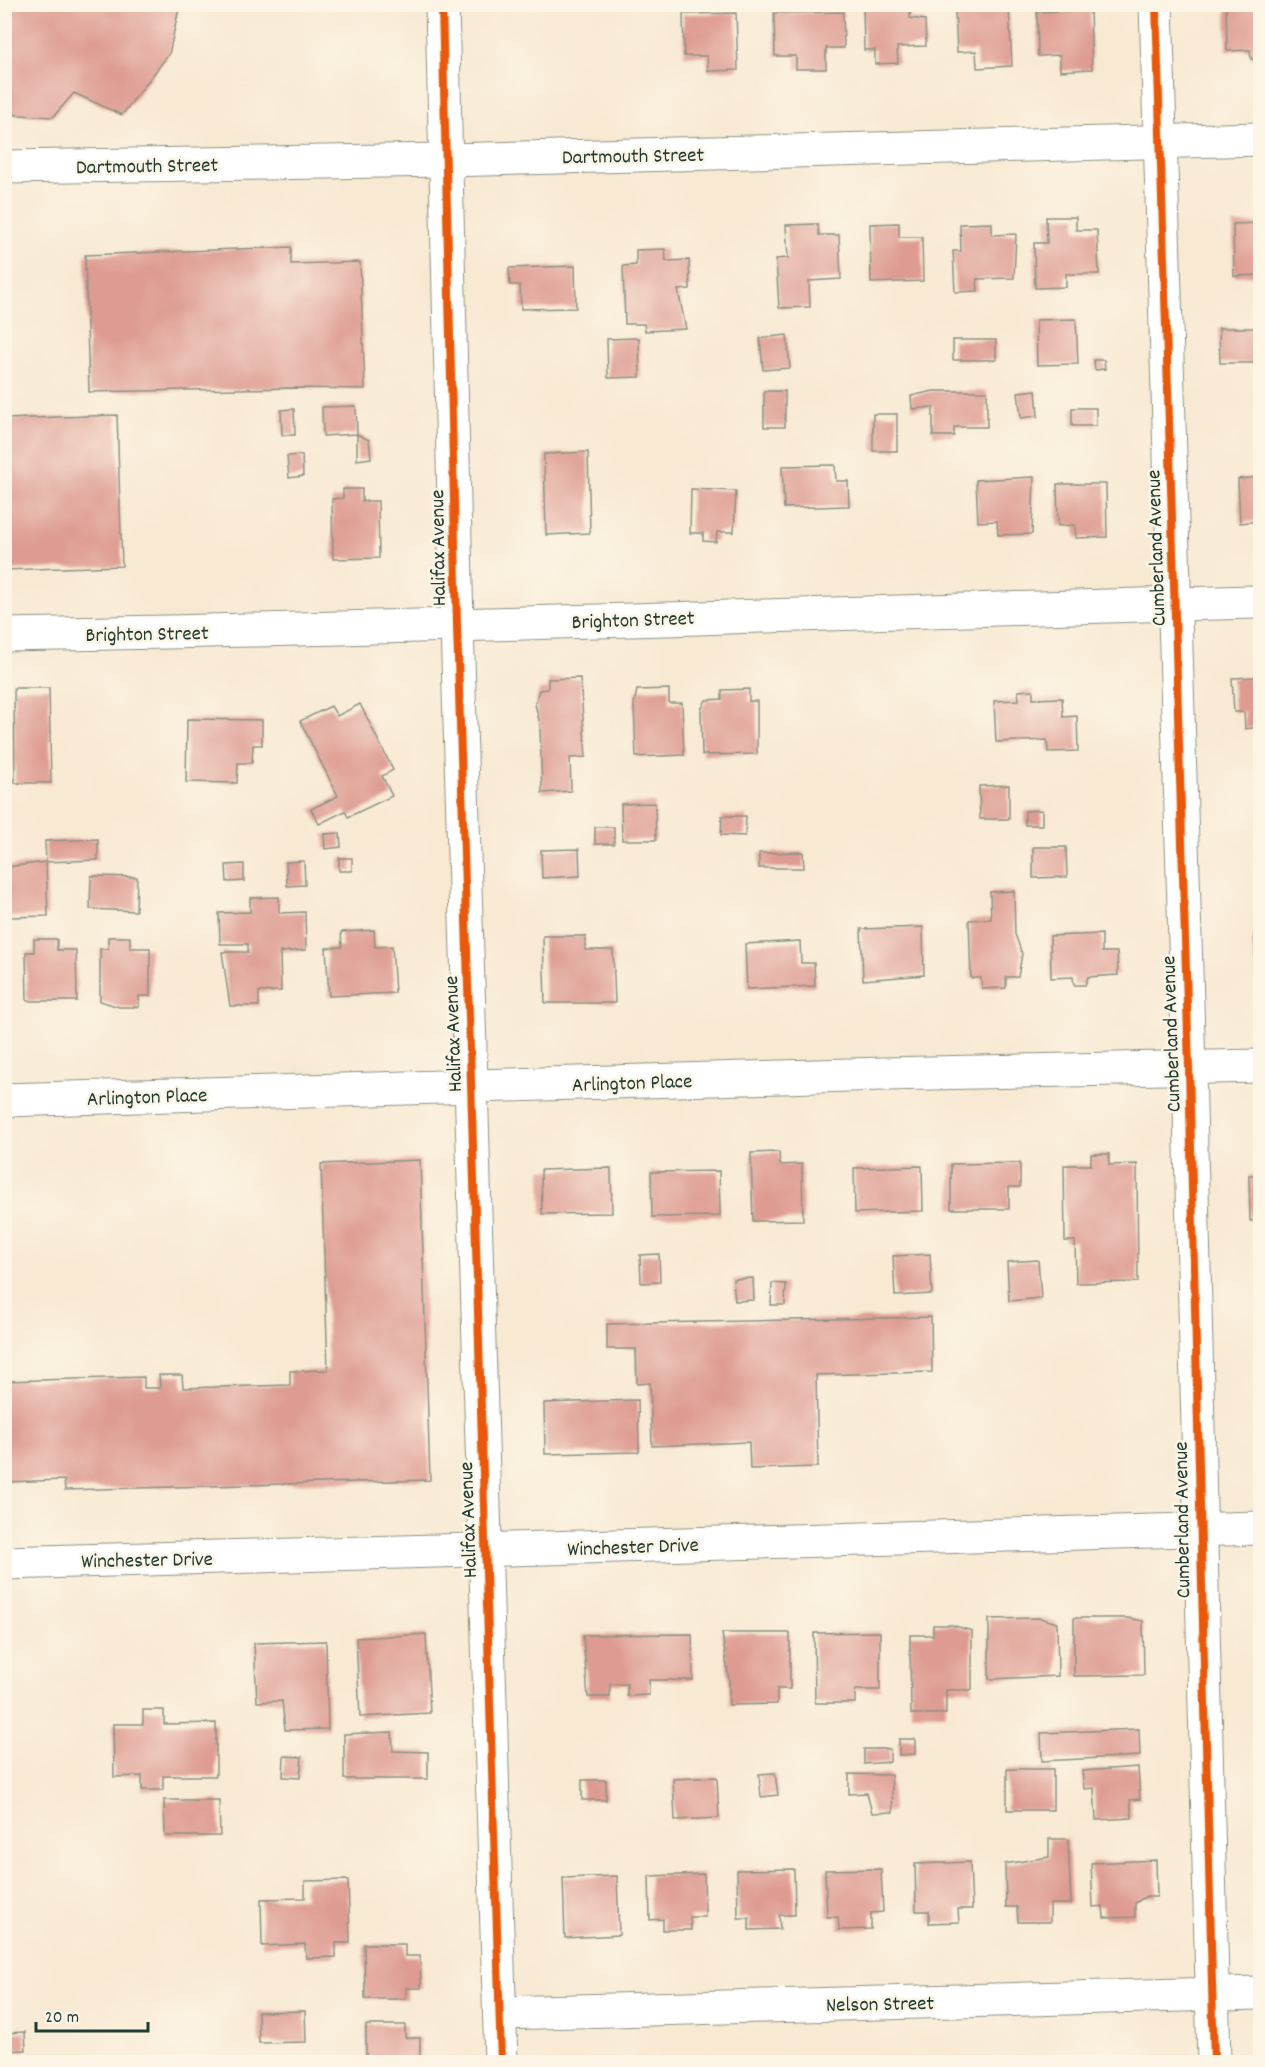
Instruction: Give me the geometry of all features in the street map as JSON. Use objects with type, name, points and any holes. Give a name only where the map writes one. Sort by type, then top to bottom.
[{"type":"street","name":"Halifax Avenue","points":[[442,4],[457,626],[501,2062]]},
{"type":"street","name":"Cumberland Avenue","points":[[1156,4],[1189,1068],[1214,2062]]},
{"type":"street","name":"Dartmouth Street","points":[[4,167],[445,160],[1260,139]]},
{"type":"street","name":"Brighton Street","points":[[4,635],[457,626],[1260,602]]},
{"type":"street","name":"Arlington Place","points":[[4,1100],[1260,1066]]},
{"type":"street","name":"Winchester Drive","points":[[4,1563],[1260,1528]]},
{"type":"street","name":"Nelson Street","points":[[500,2013],[1260,1993]]},
{"type":"building","points":[[14,4],[180,4],[169,54],[122,115],[74,93],[53,117],[4,114],[4,15]]},
{"type":"building","points":[[863,4],[911,4],[910,18],[925,20],[926,46],[897,47],[898,63],[875,64],[875,50],[864,50]]},
{"type":"building","points":[[1260,4],[1260,59],[1251,59],[1250,50],[1227,51],[1226,5]]},
{"type":"building","points":[[1009,7],[1012,66],[977,68],[976,51],[957,52],[955,10]]},
{"type":"building","points":[[1090,10],[1092,69],[1060,71],[1060,55],[1038,56],[1037,12]]},
{"type":"building","points":[[843,12],[844,48],[826,48],[826,69],[796,69],[796,56],[775,56],[774,13]]},
{"type":"building","points":[[736,13],[738,70],[708,71],[707,56],[684,56],[683,14]]},
{"type":"building","points":[[1046,217],[1076,217],[1076,230],[1097,230],[1099,274],[1066,274],[1066,287],[1035,288],[1034,243],[1047,243]]},
{"type":"building","points":[[899,223],[899,237],[922,237],[923,281],[871,283],[870,224]]},
{"type":"building","points":[[992,223],[992,235],[1016,234],[1014,278],[977,279],[978,291],[955,292],[953,251],[961,251],[960,224]]},
{"type":"building","points":[[1260,223],[1260,275],[1234,276],[1233,224]]},
{"type":"building","points":[[818,224],[819,235],[839,235],[841,279],[809,281],[810,307],[779,308],[776,259],[788,258],[786,225]]},
{"type":"building","points":[[291,247],[291,264],[360,262],[365,389],[89,392],[85,255]]},
{"type":"building","points":[[665,249],[666,261],[689,260],[690,289],[678,290],[686,329],[645,331],[644,324],[625,324],[623,266],[636,265],[636,250]]},
{"type":"building","points":[[575,266],[576,308],[521,309],[520,285],[510,285],[509,268]]},
{"type":"building","points":[[1076,319],[1078,364],[1037,365],[1036,320]]},
{"type":"building","points":[[1219,328],[1260,328],[1260,363],[1220,363]]},
{"type":"building","points":[[787,335],[790,368],[763,370],[760,338]]},
{"type":"building","points":[[639,338],[640,377],[608,378],[607,339]]},
{"type":"building","points":[[953,340],[996,340],[996,360],[953,360]]},
{"type":"building","points":[[1094,360],[1104,360],[1105,369],[1095,370]]},
{"type":"building","points":[[1036,390],[1038,416],[1021,418],[1018,392]]},
{"type":"building","points":[[764,391],[785,391],[785,427],[764,427]]},
{"type":"building","points":[[933,391],[987,391],[987,427],[954,427],[954,436],[933,436],[933,407],[912,409],[911,396]]},
{"type":"building","points":[[356,406],[357,434],[323,436],[322,407]]},
{"type":"building","points":[[1072,408],[1096,408],[1096,426],[1072,426]]},
{"type":"building","points":[[294,409],[295,435],[282,435],[281,410]]},
{"type":"building","points":[[873,414],[897,414],[897,451],[873,451]]},
{"type":"building","points":[[117,415],[122,566],[4,570],[4,419]]},
{"type":"building","points":[[357,434],[369,440],[371,458],[357,460]]},
{"type":"building","points":[[588,452],[590,533],[546,535],[544,454]]},
{"type":"building","points":[[302,455],[303,476],[289,478],[287,456]]},
{"type":"building","points":[[835,465],[836,481],[848,481],[849,506],[784,508],[782,466]]},
{"type":"building","points":[[1034,477],[1032,534],[998,535],[997,521],[978,522],[976,480]]},
{"type":"building","points":[[1260,477],[1260,521],[1240,523],[1238,479]]},
{"type":"building","points":[[1057,484],[1106,484],[1107,537],[1076,538],[1075,525],[1058,526]]},
{"type":"building","points":[[343,489],[362,489],[362,501],[378,501],[379,558],[333,559],[332,499],[343,498]]},
{"type":"building","points":[[691,489],[736,491],[734,532],[717,532],[716,542],[703,541],[703,533],[690,533]]},
{"type":"building","points":[[1260,677],[1260,727],[1245,729],[1244,712],[1234,712],[1232,678]]},
{"type":"building","points":[[580,678],[586,757],[570,758],[571,791],[542,793],[540,724],[535,704],[539,690],[548,689],[548,679]]},
{"type":"building","points":[[14,688],[49,688],[51,783],[15,783]]},
{"type":"building","points":[[669,689],[669,703],[682,703],[684,755],[636,757],[634,704],[637,690]]},
{"type":"building","points":[[749,689],[749,701],[757,701],[757,754],[702,755],[701,710],[706,700],[722,699],[722,690]]},
{"type":"building","points":[[1033,690],[1033,699],[1062,698],[1063,717],[1077,716],[1078,751],[1048,752],[1047,740],[996,742],[994,701],[1019,700],[1018,691]]},
{"type":"building","points":[[360,704],[393,770],[382,776],[392,796],[348,817],[345,811],[319,824],[311,809],[338,796],[300,721],[331,706],[337,716]]},
{"type":"building","points":[[187,719],[262,720],[262,745],[253,745],[252,763],[238,763],[237,783],[186,782]]},
{"type":"building","points":[[1009,785],[1009,819],[980,819],[979,786]]},
{"type":"building","points":[[655,803],[656,840],[622,840],[621,804]]},
{"type":"building","points":[[1042,810],[1042,825],[1025,825],[1025,811]]},
{"type":"building","points":[[722,816],[746,816],[745,836],[721,835]]},
{"type":"building","points":[[595,827],[614,827],[614,844],[595,844]]},
{"type":"building","points":[[340,833],[341,847],[325,849],[324,834]]},
{"type":"building","points":[[98,839],[98,860],[46,862],[45,841]]},
{"type":"building","points":[[1033,847],[1066,847],[1067,877],[1033,878]]},
{"type":"building","points":[[579,849],[580,876],[542,878],[541,850]]},
{"type":"building","points":[[803,852],[804,868],[759,868],[759,853]]},
{"type":"building","points":[[339,858],[352,858],[352,871],[339,871]]},
{"type":"building","points":[[304,861],[305,885],[287,886],[286,862]]},
{"type":"building","points":[[46,862],[48,916],[9,917],[6,867]]},
{"type":"building","points":[[244,864],[244,881],[227,882],[226,865]]},
{"type":"building","points":[[91,876],[137,877],[136,911],[90,909]]},
{"type":"building","points":[[1014,891],[1015,934],[1022,954],[1018,977],[1006,977],[1006,988],[982,989],[981,978],[971,978],[969,920],[991,919],[990,892]]},
{"type":"building","points":[[279,897],[279,913],[305,912],[306,950],[280,952],[281,991],[259,992],[259,1006],[230,1006],[222,952],[248,952],[248,944],[220,944],[219,913],[250,912],[250,898]]},
{"type":"building","points":[[923,927],[924,975],[863,980],[861,929]]},
{"type":"building","points":[[374,930],[375,947],[392,946],[395,993],[329,996],[326,948],[342,947],[341,932]]},
{"type":"building","points":[[1102,934],[1102,952],[1117,952],[1118,975],[1088,977],[1085,985],[1074,985],[1073,977],[1051,978],[1050,936]]},
{"type":"building","points":[[1254,934],[1260,934],[1260,979],[1257,979]]},
{"type":"building","points":[[543,936],[585,936],[585,950],[613,950],[615,1003],[545,1003]]},
{"type":"building","points":[[108,937],[130,937],[130,948],[150,948],[150,996],[139,996],[139,1007],[119,1007],[100,1001],[100,949],[108,949]]},
{"type":"building","points":[[34,939],[57,939],[57,950],[76,950],[77,1001],[27,1001],[26,952],[34,952]]},
{"type":"building","points":[[800,941],[801,963],[814,963],[815,986],[747,989],[745,944]]},
{"type":"building","points":[[779,1152],[780,1165],[802,1164],[803,1220],[753,1221],[751,1153]]},
{"type":"building","points":[[1091,1154],[1109,1154],[1109,1165],[1137,1164],[1138,1282],[1076,1283],[1075,1241],[1065,1241],[1064,1165],[1091,1165]]},
{"type":"building","points":[[420,1160],[430,1480],[65,1490],[64,1480],[4,1482],[4,1381],[144,1377],[144,1388],[160,1388],[159,1375],[182,1375],[183,1388],[290,1385],[290,1371],[328,1370],[321,1164]]},
{"type":"building","points":[[1020,1163],[1020,1187],[1009,1187],[1009,1209],[951,1209],[951,1164]]},
{"type":"building","points":[[922,1166],[923,1211],[855,1213],[854,1168]]},
{"type":"building","points":[[611,1168],[612,1213],[542,1214],[541,1170]]},
{"type":"building","points":[[719,1171],[720,1216],[652,1217],[651,1172]]},
{"type":"building","points":[[1249,1175],[1260,1175],[1260,1220],[1250,1221]]},
{"type":"building","points":[[659,1254],[660,1282],[641,1283],[640,1255]]},
{"type":"building","points":[[930,1254],[932,1294],[895,1296],[893,1256]]},
{"type":"building","points":[[1038,1260],[1041,1298],[1009,1301],[1007,1262]]},
{"type":"building","points":[[753,1278],[754,1300],[735,1301],[733,1279]]},
{"type":"building","points":[[772,1283],[786,1284],[785,1305],[771,1305]]},
{"type":"building","points":[[931,1317],[932,1372],[816,1375],[818,1467],[750,1469],[749,1442],[652,1446],[650,1383],[637,1384],[636,1349],[607,1349],[607,1324]]},
{"type":"building","points":[[638,1400],[639,1452],[545,1454],[544,1403]]},
{"type":"building","points":[[1040,1618],[1057,1623],[1058,1676],[989,1679],[989,1619]]},
{"type":"building","points":[[1074,1618],[1128,1618],[1143,1621],[1144,1675],[1074,1676]]},
{"type":"building","points":[[933,1625],[952,1625],[972,1631],[972,1690],[946,1690],[946,1714],[911,1714],[910,1635],[933,1635]]},
{"type":"building","points":[[880,1632],[880,1690],[855,1690],[855,1703],[815,1703],[814,1633]]},
{"type":"building","points":[[722,1633],[790,1633],[790,1689],[777,1689],[777,1704],[729,1705],[729,1681]]},
{"type":"building","points":[[426,1634],[430,1713],[360,1717],[356,1638]]},
{"type":"building","points":[[692,1634],[693,1680],[649,1680],[649,1695],[627,1696],[627,1684],[610,1684],[610,1697],[588,1697],[583,1635]]},
{"type":"building","points":[[326,1641],[328,1729],[285,1730],[282,1701],[257,1702],[254,1643]]},
{"type":"building","points":[[143,1710],[164,1710],[164,1724],[216,1723],[216,1776],[163,1776],[163,1790],[142,1790],[142,1776],[114,1777],[113,1724],[143,1724]]},
{"type":"building","points":[[1139,1729],[1140,1756],[1042,1761],[1041,1733]]},
{"type":"building","points":[[392,1732],[393,1751],[428,1752],[428,1779],[344,1779],[344,1734]]},
{"type":"building","points":[[899,1739],[915,1739],[915,1754],[899,1755]]},
{"type":"building","points":[[864,1749],[890,1749],[890,1762],[864,1764]]},
{"type":"building","points":[[284,1756],[302,1757],[300,1778],[283,1777]]},
{"type":"building","points":[[1138,1767],[1140,1799],[1130,1800],[1132,1818],[1096,1820],[1094,1788],[1084,1789],[1082,1771]]},
{"type":"building","points":[[1007,1769],[1053,1769],[1053,1810],[1007,1810]]},
{"type":"building","points":[[775,1773],[778,1795],[761,1797],[759,1774]]},
{"type":"building","points":[[849,1774],[891,1775],[893,1812],[872,1813],[867,1793],[849,1794]]},
{"type":"building","points":[[717,1777],[719,1818],[675,1820],[673,1779]]},
{"type":"building","points":[[582,1780],[606,1780],[606,1800],[582,1800]]},
{"type":"building","points":[[164,1800],[219,1800],[220,1836],[165,1836]]},
{"type":"building","points":[[1049,1839],[1068,1839],[1071,1904],[1050,1904],[1050,1922],[1018,1922],[1017,1907],[1006,1907],[1005,1864],[1049,1857]]},
{"type":"building","points":[[1156,1860],[1157,1897],[1145,1897],[1135,1903],[1135,1917],[1104,1918],[1103,1906],[1093,1907],[1091,1863]]},
{"type":"building","points":[[970,1862],[972,1909],[958,1909],[959,1922],[929,1923],[929,1911],[916,1911],[915,1864]]},
{"type":"building","points":[[794,1869],[795,1915],[779,1915],[780,1929],[749,1930],[749,1918],[738,1918],[737,1870]]},
{"type":"building","points":[[881,1869],[883,1912],[871,1913],[871,1929],[839,1930],[838,1917],[827,1917],[825,1870]]},
{"type":"building","points":[[704,1874],[705,1917],[690,1917],[691,1930],[663,1930],[663,1919],[650,1920],[649,1876]]},
{"type":"building","points":[[617,1876],[619,1935],[565,1938],[563,1878]]},
{"type":"building","points":[[348,1880],[350,1943],[336,1943],[336,1957],[306,1958],[305,1944],[262,1946],[261,1899],[305,1898],[305,1881]]},
{"type":"building","points":[[364,1944],[405,1944],[405,1956],[420,1956],[421,1988],[406,1988],[406,1999],[365,1999]]},
{"type":"building","points":[[305,2011],[306,2042],[259,2043],[258,2012]]},
{"type":"building","points":[[366,2025],[405,2025],[405,2038],[420,2038],[420,2062],[366,2062]]},
{"type":"building","points":[[25,2032],[26,2050],[6,2051],[5,2033]]},
{"type":"cycle path","points":[[442,4],[457,625],[501,2062]]},
{"type":"cycle path","points":[[1156,4],[1189,1068],[1214,2062]]}]
